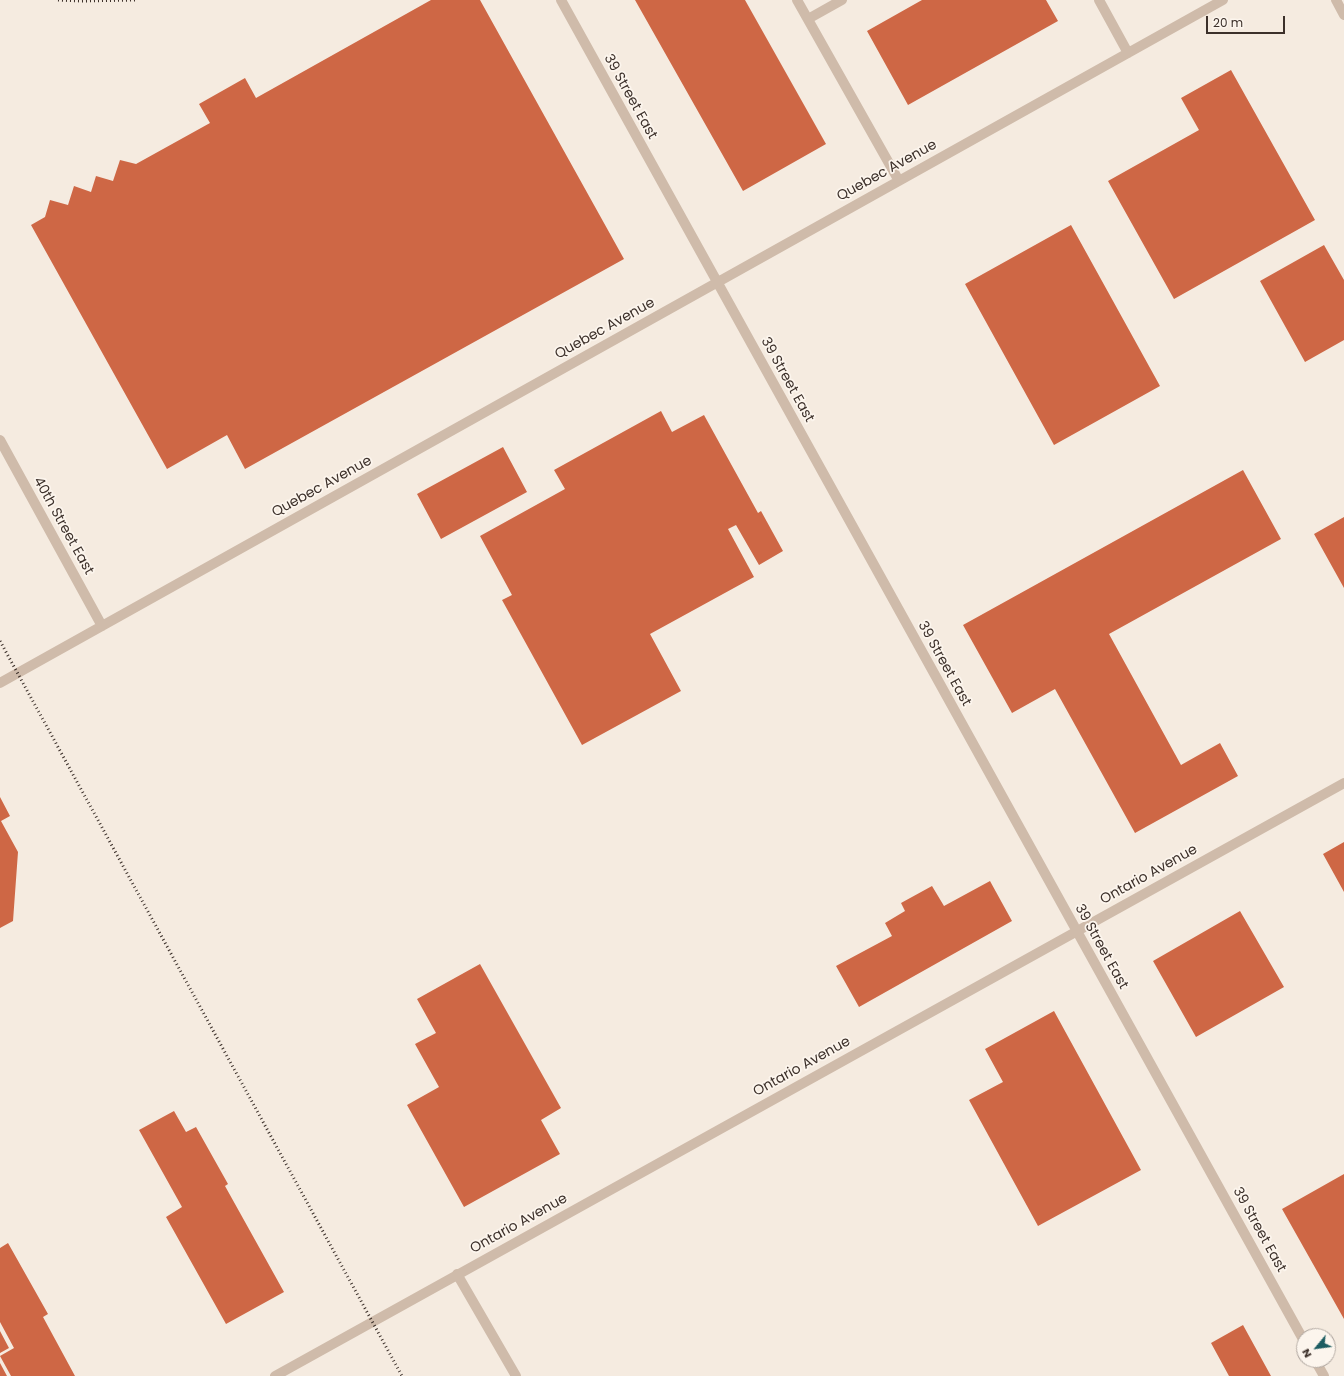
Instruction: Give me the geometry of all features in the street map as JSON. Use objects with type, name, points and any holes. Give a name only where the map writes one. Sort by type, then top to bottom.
[{"type":"street","name":"39 Street East","points":[[561,0],[1297,1328]]},
{"type":"street","points":[[797,0],[899,181]]},
{"type":"street","points":[[808,19],[842,0]]},
{"type":"street","points":[[1099,0],[1128,53]]},
{"type":"street","name":"Quebec Avenue","points":[[0,683],[1223,0]]},
{"type":"street","points":[[1336,0],[1344,15]]},
{"type":"street","name":"40th Street East","points":[[0,440],[102,626]]},
{"type":"street","name":"Ontario Avenue","points":[[275,1376],[1344,783]]},
{"type":"street","points":[[457,1274],[516,1376]]},
{"type":"building","points":[[431,0],[480,0],[624,259],[245,469],[227,435],[167,469],[31,225],[45,217],[50,200],[68,205],[74,186],[91,192],[96,176],[113,181],[120,160],[136,164],[210,123],[199,104],[245,78],[256,98]]},
{"type":"building","points":[[635,0],[745,0],[826,144],[743,191]]},
{"type":"building","points":[[922,0],[1046,0],[1058,21],[908,105],[867,31]]},
{"type":"building","points":[[1231,70],[1315,220],[1174,299],[1108,181],[1199,130],[1181,98]]},
{"type":"building","points":[[1071,225],[1160,386],[1054,445],[965,284]]},
{"type":"building","points":[[1324,245],[1344,280],[1344,340],[1305,362],[1260,281]]},
{"type":"building","points":[[661,411],[672,432],[704,415],[758,513],[761,511],[783,551],[759,565],[736,525],[728,529],[754,577],[650,634],[681,691],[582,745],[502,600],[512,595],[480,536],[565,489],[554,470]]},
{"type":"building","points":[[503,447],[527,492],[441,539],[417,494]]},
{"type":"building","points":[[1243,470],[1281,539],[1109,634],[1181,765],[1220,743],[1238,776],[1135,833],[1055,689],[1012,713],[963,625]]},
{"type":"building","points":[[1344,517],[1344,588],[1314,534]]},
{"type":"building","points":[[0,797],[10,816],[1,821],[18,852],[13,921],[0,928]]},
{"type":"building","points":[[1344,842],[1344,892],[1323,854]]},
{"type":"building","points":[[990,881],[1012,921],[859,1007],[836,966],[892,936],[885,923],[905,911],[901,903],[932,886],[944,906]]},
{"type":"building","points":[[1240,911],[1284,987],[1196,1037],[1153,961]]},
{"type":"building","points":[[480,964],[561,1108],[541,1120],[560,1154],[464,1207],[407,1105],[439,1087],[415,1044],[436,1033],[417,999]]},
{"type":"building","points":[[1054,1011],[1141,1170],[1038,1226],[969,1100],[1003,1082],[985,1049]]},
{"type":"building","points":[[174,1111],[186,1132],[196,1127],[228,1184],[225,1186],[284,1292],[226,1324],[166,1217],[182,1207],[139,1130]]},
{"type":"building","points":[[1344,1174],[1344,1319],[1282,1209]]},
{"type":"building","points":[[8,1243],[48,1314],[43,1317],[75,1376],[11,1376],[0,1356],[14,1348],[0,1322],[0,1248]]},
{"type":"building","points":[[1243,1325],[1271,1376],[1229,1376],[1211,1343]]},
{"type":"building","points":[[0,1331],[9,1348],[0,1353]]},
{"type":"building","points":[[0,1363],[7,1376],[0,1376]]},
{"type":"railway","points":[[58,0],[135,0]]},
{"type":"railway","points":[[0,641],[402,1376]]}]
